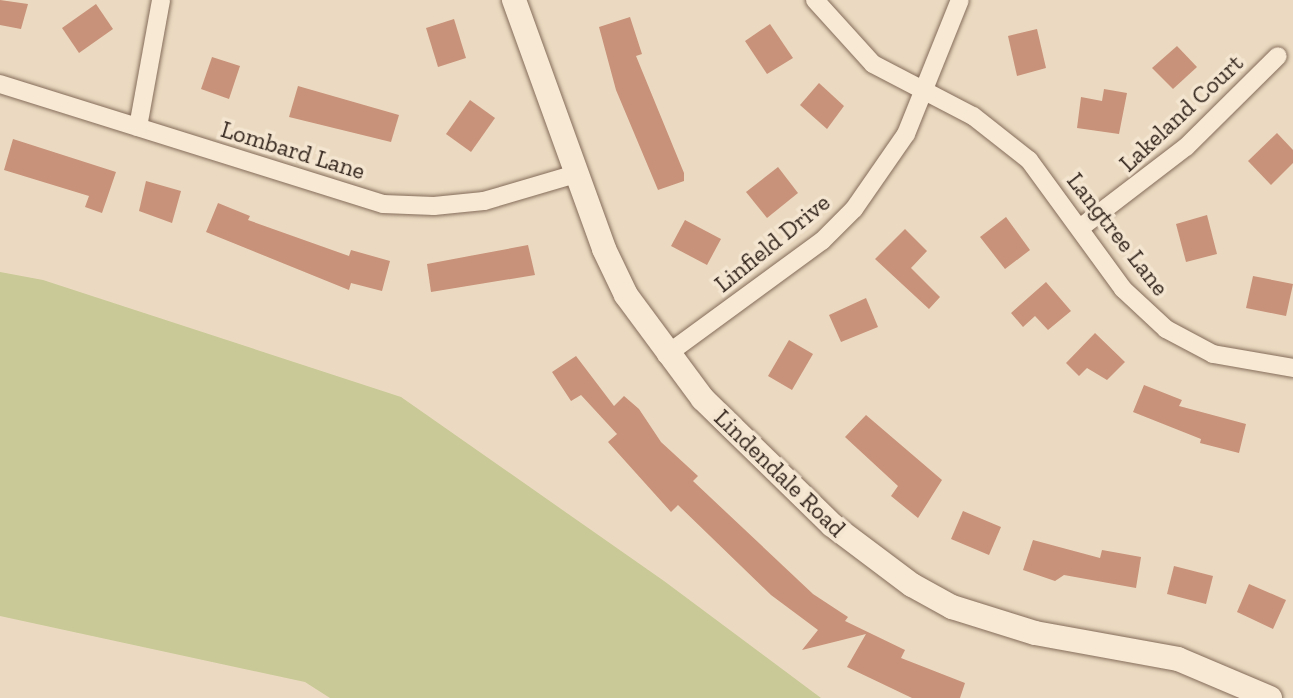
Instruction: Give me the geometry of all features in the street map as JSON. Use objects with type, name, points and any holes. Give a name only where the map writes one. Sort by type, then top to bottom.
[{"type":"street","points":[[138,127],[162,0]]},
{"type":"street","name":"Lindendale Road","points":[[514,0],[576,174],[626,295],[666,355],[832,525],[912,585],[993,622],[1178,659],[1270,698]]},
{"type":"street","name":"Langtree Lane","points":[[815,0],[852,47],[924,92],[1002,135],[1029,160],[1123,289],[1166,329],[1213,354],[1293,368]]},
{"type":"street","name":"Linfield Drive","points":[[666,355],[822,241],[854,209],[894,153],[924,92],[960,0]]},
{"type":"street","name":"Lakeland Court","points":[[1080,228],[1186,147],[1278,56]]},
{"type":"street","name":"Lombard Lane","points":[[0,84],[383,204],[434,206],[484,201],[576,174]]},
{"type":"green space","points":[[0,272],[43,280],[401,397],[664,581],[821,698],[330,698],[305,682],[0,616]]},
{"type":"building","points":[[0,0],[28,4],[21,29],[0,25]]},
{"type":"building","points":[[96,4],[113,29],[79,53],[62,28]]},
{"type":"building","points":[[630,17],[642,54],[636,56],[684,173],[684,181],[658,190],[616,90],[599,27]]},
{"type":"building","points":[[454,19],[466,58],[438,67],[426,28]]},
{"type":"building","points":[[770,24],[793,58],[767,74],[745,41]]},
{"type":"building","points":[[1037,29],[1046,68],[1017,76],[1008,36]]},
{"type":"building","points":[[1177,46],[1197,67],[1173,89],[1152,68]]},
{"type":"building","points":[[212,57],[240,66],[229,99],[201,89]]},
{"type":"building","points":[[819,83],[844,106],[827,129],[800,105]]},
{"type":"building","points":[[298,86],[399,115],[391,142],[289,117]]},
{"type":"building","points":[[1104,89],[1127,93],[1119,134],[1077,128],[1081,97],[1102,101]]},
{"type":"building","points":[[470,100],[495,118],[471,152],[446,134]]},
{"type":"building","points":[[1277,133],[1293,150],[1293,163],[1271,185],[1248,161]]},
{"type":"building","points":[[13,139],[116,172],[102,213],[85,207],[89,196],[4,170]]},
{"type":"building","points":[[778,167],[798,193],[767,218],[746,192]]},
{"type":"building","points":[[146,181],[181,191],[172,223],[139,211]]},
{"type":"building","points":[[218,203],[250,216],[248,220],[349,256],[351,250],[390,261],[382,291],[351,283],[349,290],[206,232]]},
{"type":"building","points":[[1207,215],[1217,254],[1186,262],[1176,224]]},
{"type":"building","points":[[1006,217],[1030,250],[1005,269],[980,237]]},
{"type":"building","points":[[685,220],[721,239],[707,265],[671,246]]},
{"type":"building","points":[[905,229],[927,251],[911,268],[940,297],[929,309],[875,259]]},
{"type":"building","points":[[528,245],[535,275],[431,292],[427,264]]},
{"type":"building","points":[[1253,276],[1293,284],[1286,316],[1246,308]]},
{"type":"building","points":[[1046,282],[1071,311],[1048,330],[1035,316],[1023,327],[1011,313]]},
{"type":"building","points":[[866,298],[878,327],[841,342],[829,315]]},
{"type":"building","points":[[1095,333],[1125,362],[1107,380],[1087,368],[1079,376],[1066,363]]},
{"type":"building","points":[[789,340],[813,354],[792,390],[768,376]]},
{"type":"building","points":[[576,356],[614,406],[624,396],[639,409],[661,442],[698,476],[693,481],[813,594],[848,617],[845,621],[905,650],[901,658],[965,683],[960,698],[912,698],[847,667],[866,634],[802,650],[818,630],[771,595],[678,505],[671,512],[608,442],[617,434],[581,395],[571,401],[552,372]]},
{"type":"building","points":[[1144,385],[1182,400],[1179,406],[1246,424],[1239,453],[1200,443],[1201,439],[1133,412]]},
{"type":"building","points":[[866,415],[942,480],[918,518],[891,496],[898,486],[845,437]]},
{"type":"building","points":[[963,511],[1001,527],[989,555],[951,539]]},
{"type":"building","points":[[1033,540],[1100,558],[1102,550],[1141,557],[1136,588],[1064,575],[1055,581],[1023,570]]},
{"type":"building","points":[[1174,566],[1213,576],[1206,604],[1167,594]]},
{"type":"building","points":[[1249,584],[1286,600],[1273,629],[1237,612]]}]
